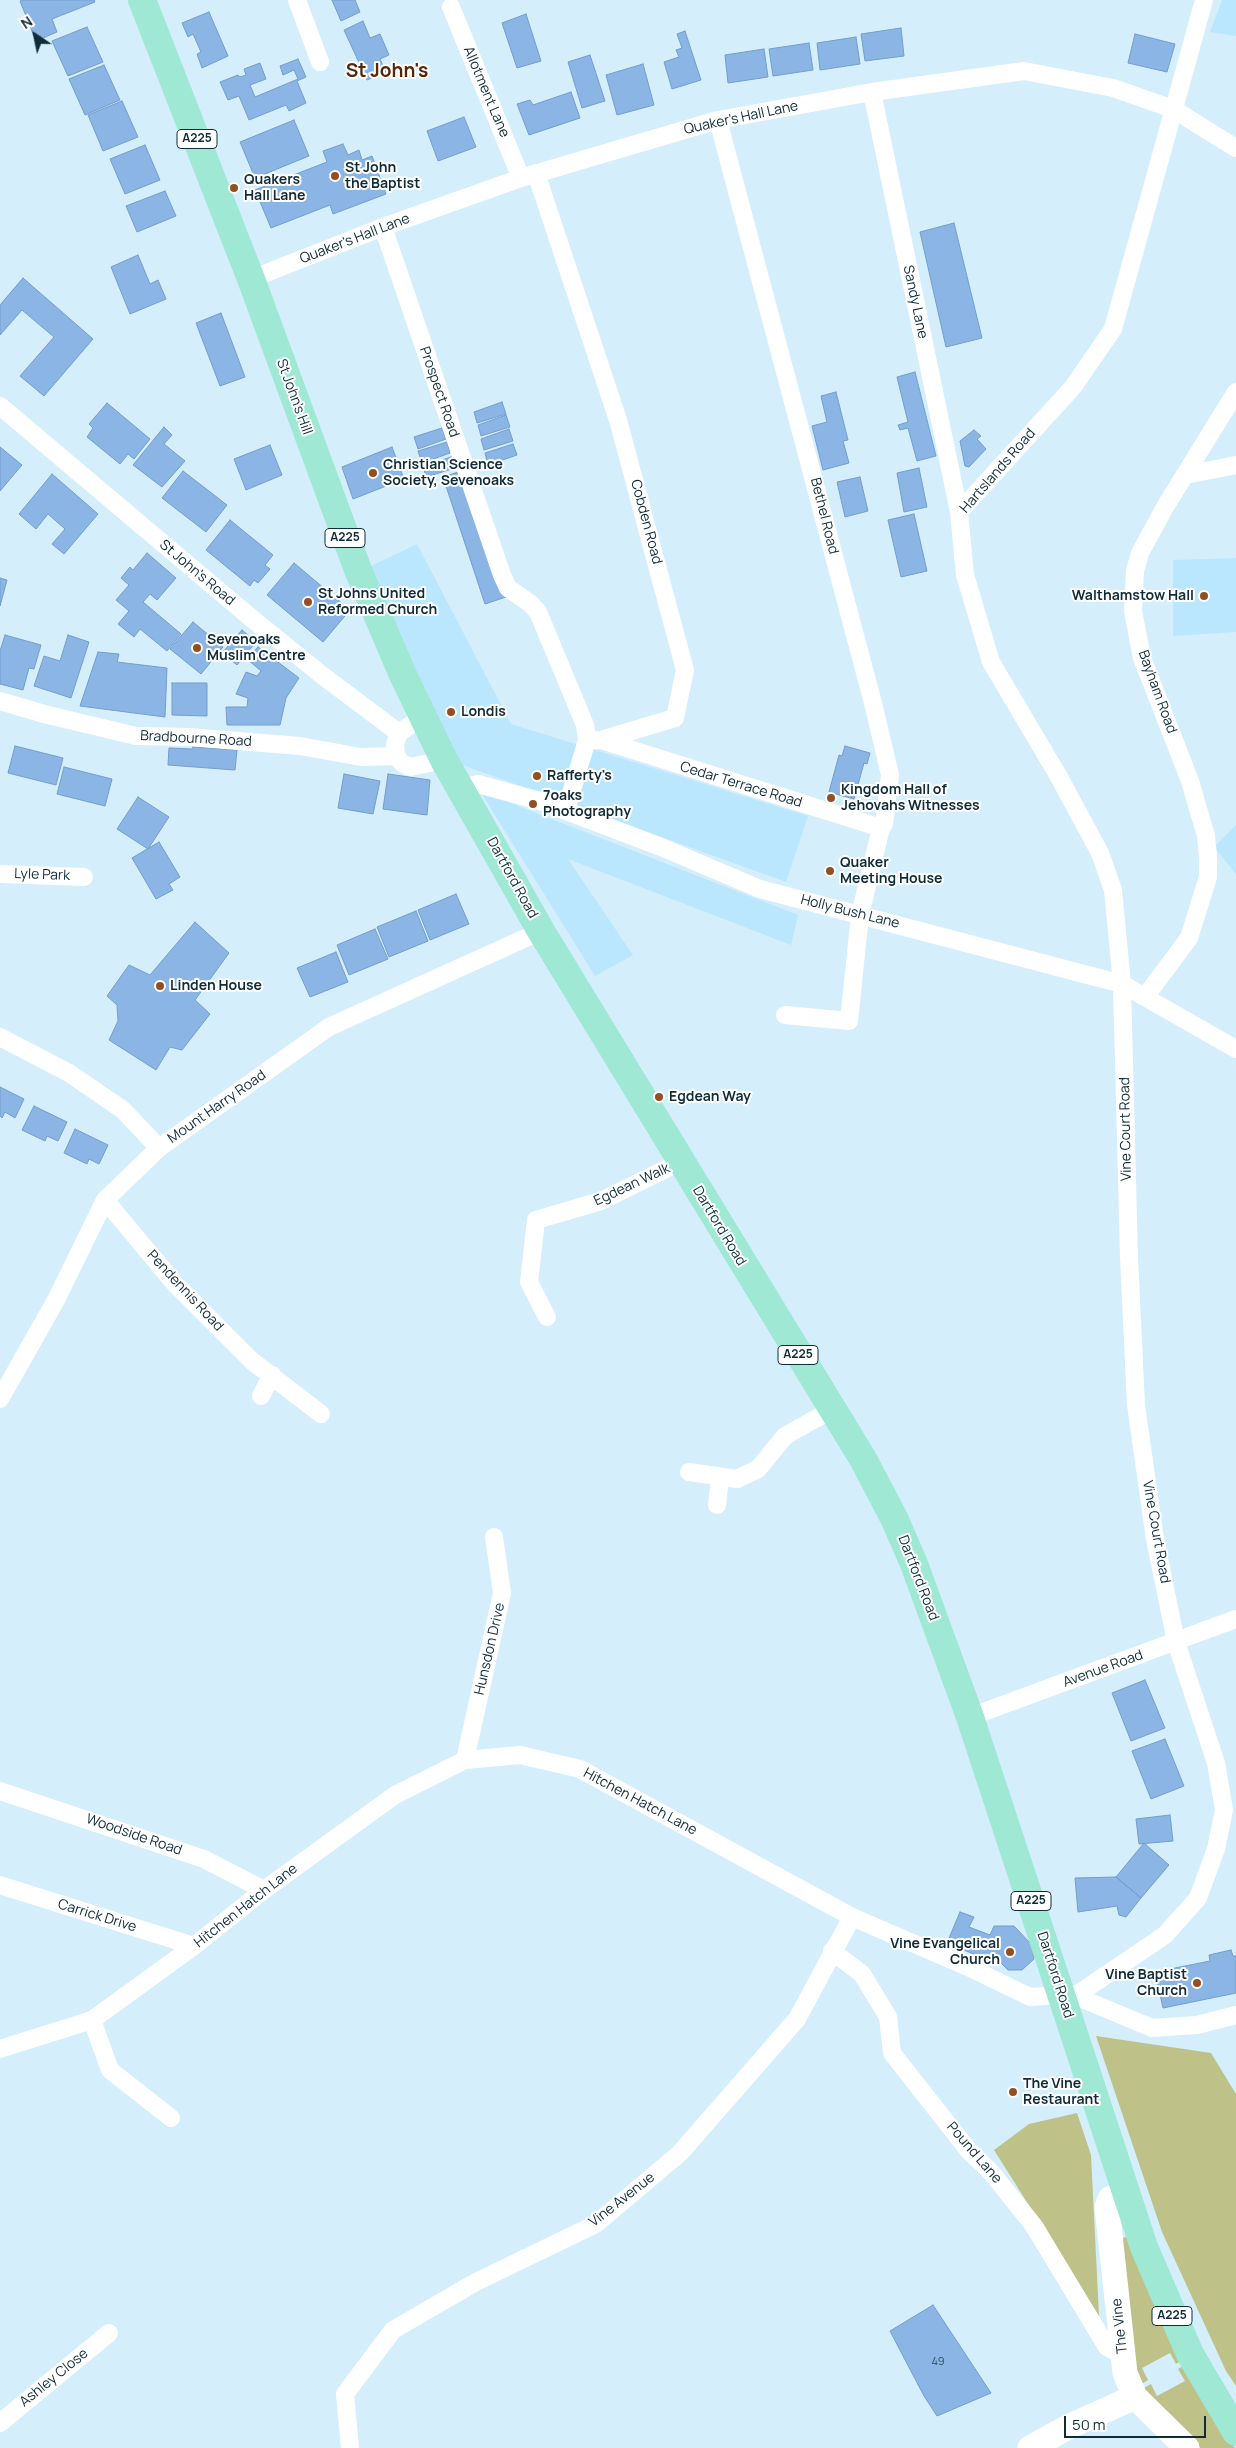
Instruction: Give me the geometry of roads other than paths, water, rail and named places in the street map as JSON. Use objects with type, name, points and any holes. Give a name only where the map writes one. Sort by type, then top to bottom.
[{"type":"main road","name":"St John's Hill","points":[[142,0],[251,279],[358,570],[403,676],[444,760],[460,788]]},
{"type":"main road","name":"Dartford Road","points":[[460,788],[541,931],[863,1460],[895,1520],[914,1564],[1070,1995],[1124,2192],[1161,2290],[1184,2340],[1214,2398],[1236,2432]]},
{"type":"main road","name":"The Vine","points":[[1124,2192],[1110,2198],[1107,2207],[1125,2373],[1136,2396],[1187,2448]]},
{"type":"main road","points":[[1030,2448],[1068,2427],[1136,2396]]},
{"type":"street","points":[[297,0],[320,62]]},
{"type":"street","name":"Hartslands Road","points":[[1122,984],[1114,890],[1100,854],[1060,777],[991,662],[965,575],[959,512],[1073,387],[1113,329],[1137,248],[1204,0]]},
{"type":"street","name":"Allotment Lane","points":[[451,7],[529,175]]},
{"type":"street","name":"Quaker's Hall Lane","points":[[251,279],[383,227],[529,175],[718,120],[872,92],[1024,71],[1112,88],[1173,109],[1236,148]]},
{"type":"street","name":"Sandy Lane","points":[[872,92],[959,512]]},
{"type":"street","name":"Bethel Road","points":[[718,120],[890,775],[884,824],[881,828],[860,915],[849,1021],[785,1015]]},
{"type":"street","name":"Cobden Road","points":[[529,175],[618,420],[685,670],[675,718],[594,740]]},
{"type":"street","name":"Prospect Road","points":[[383,227],[502,575],[508,588],[531,604],[538,612],[585,725],[594,740]]},
{"type":"street","name":"Bayham Road","points":[[1145,997],[1189,938],[1208,877],[1208,857],[1202,822],[1190,781],[1142,658],[1133,611],[1135,571],[1140,553],[1185,474],[1236,392]]},
{"type":"street","name":"St John's Road","points":[[0,406],[250,617],[323,676],[400,733]]},
{"type":"street","points":[[1185,474],[1236,465]]},
{"type":"street","name":"Bradbourne Road","points":[[0,700],[44,714],[136,736],[189,737],[300,746],[361,756],[396,756]]},
{"type":"street","points":[[423,716],[400,733],[395,744],[396,756],[410,767],[444,760]]},
{"type":"street","points":[[566,810],[594,740]]},
{"type":"street","name":"Cedar Terrace Road","points":[[594,740],[881,828]]},
{"type":"street","name":"Holly Bush Lane","points":[[460,788],[478,784],[566,810],[661,847],[760,889],[1122,984],[1236,1049]]},
{"type":"street","name":"Lyle Park","points":[[0,874],[84,877]]},
{"type":"street","name":"Mount Harry Road","points":[[0,1399],[56,1300],[105,1200],[159,1148],[329,1027],[541,931]]},
{"type":"street","name":"Vine Court Road","points":[[1070,1995],[1166,1935],[1198,1898],[1216,1849],[1224,1810],[1216,1763],[1176,1642],[1155,1539],[1136,1405],[1129,1257],[1122,984]]},
{"type":"street","points":[[0,1037],[69,1072],[123,1110],[159,1148]]},
{"type":"street","name":"Egdean Walk","points":[[547,1317],[529,1282],[536,1220],[601,1202],[680,1162]]},
{"type":"street","name":"Pendennis Road","points":[[105,1200],[176,1285],[252,1361],[321,1414]]},
{"type":"street","points":[[261,1396],[272,1375]]},
{"type":"street","points":[[689,1472],[720,1478],[738,1479],[758,1469],[785,1436],[832,1410]]},
{"type":"street","points":[[717,1505],[720,1478]]},
{"type":"street","name":"Hunsdon Drive","points":[[465,1760],[502,1593],[494,1537]]},
{"type":"street","name":"Avenue Road","points":[[970,1717],[1236,1619]]},
{"type":"street","name":"Hitchen Hatch Lane","points":[[0,2049],[92,2020],[194,1946],[264,1890],[395,1795],[465,1760],[520,1755],[580,1769],[852,1917],[968,1967],[1030,1997],[1070,1995]]},
{"type":"street","name":"Woodside Road","points":[[0,1790],[204,1859],[264,1890]]},
{"type":"street","name":"Carrick Drive","points":[[0,1885],[194,1946]]},
{"type":"street","name":"Vine Avenue","points":[[350,2448],[345,2394],[393,2330],[476,2282],[596,2224],[680,2153],[796,2019],[852,1917]]},
{"type":"street","name":"Pound Lane","points":[[832,1951],[862,1974],[888,2017],[892,2053],[969,2151],[991,2172],[1034,2226],[1107,2347],[1123,2356]]},
{"type":"street","points":[[1070,1995],[1152,2028],[1197,2025],[1236,2015]]},
{"type":"street","points":[[92,2020],[110,2070],[171,2118]]},
{"type":"street","name":"Ashley Close","points":[[0,2422],[109,2333]]},
{"type":"place","name":"St John the Baptist","points":[[335,176]]},
{"type":"place","name":"Quakers Hall Lane","points":[[234,188]]},
{"type":"place","name":"Christian Science Society, Sevenoaks","points":[[373,473]]},
{"type":"place","name":"Walthamstow Hall","points":[[1204,596]]},
{"type":"place","name":"St Johns United Reformed Church","points":[[308,602]]},
{"type":"place","name":"Sevenoaks Muslim Centre","points":[[197,648]]},
{"type":"place","name":"Londis","points":[[451,712]]},
{"type":"place","name":"Rafferty's","points":[[537,776]]},
{"type":"place","name":"Kingdom Hall of Jehovahs Witnesses","points":[[831,798]]},
{"type":"place","name":"7oaks Photography","points":[[533,804]]},
{"type":"place","name":"Quaker Meeting House","points":[[830,871]]},
{"type":"place","name":"Linden House","points":[[160,986]]},
{"type":"place","name":"Egdean Way","points":[[659,1097]]},
{"type":"place","name":"Vine Evangelical Church","points":[[1010,1952]]},
{"type":"place","name":"Vine Baptist Church","points":[[1197,1983]]},
{"type":"place","name":"The Vine Restaurant","points":[[1013,2092]]},
{"type":"district","name":"St John's","points":[[387,72]]}]
